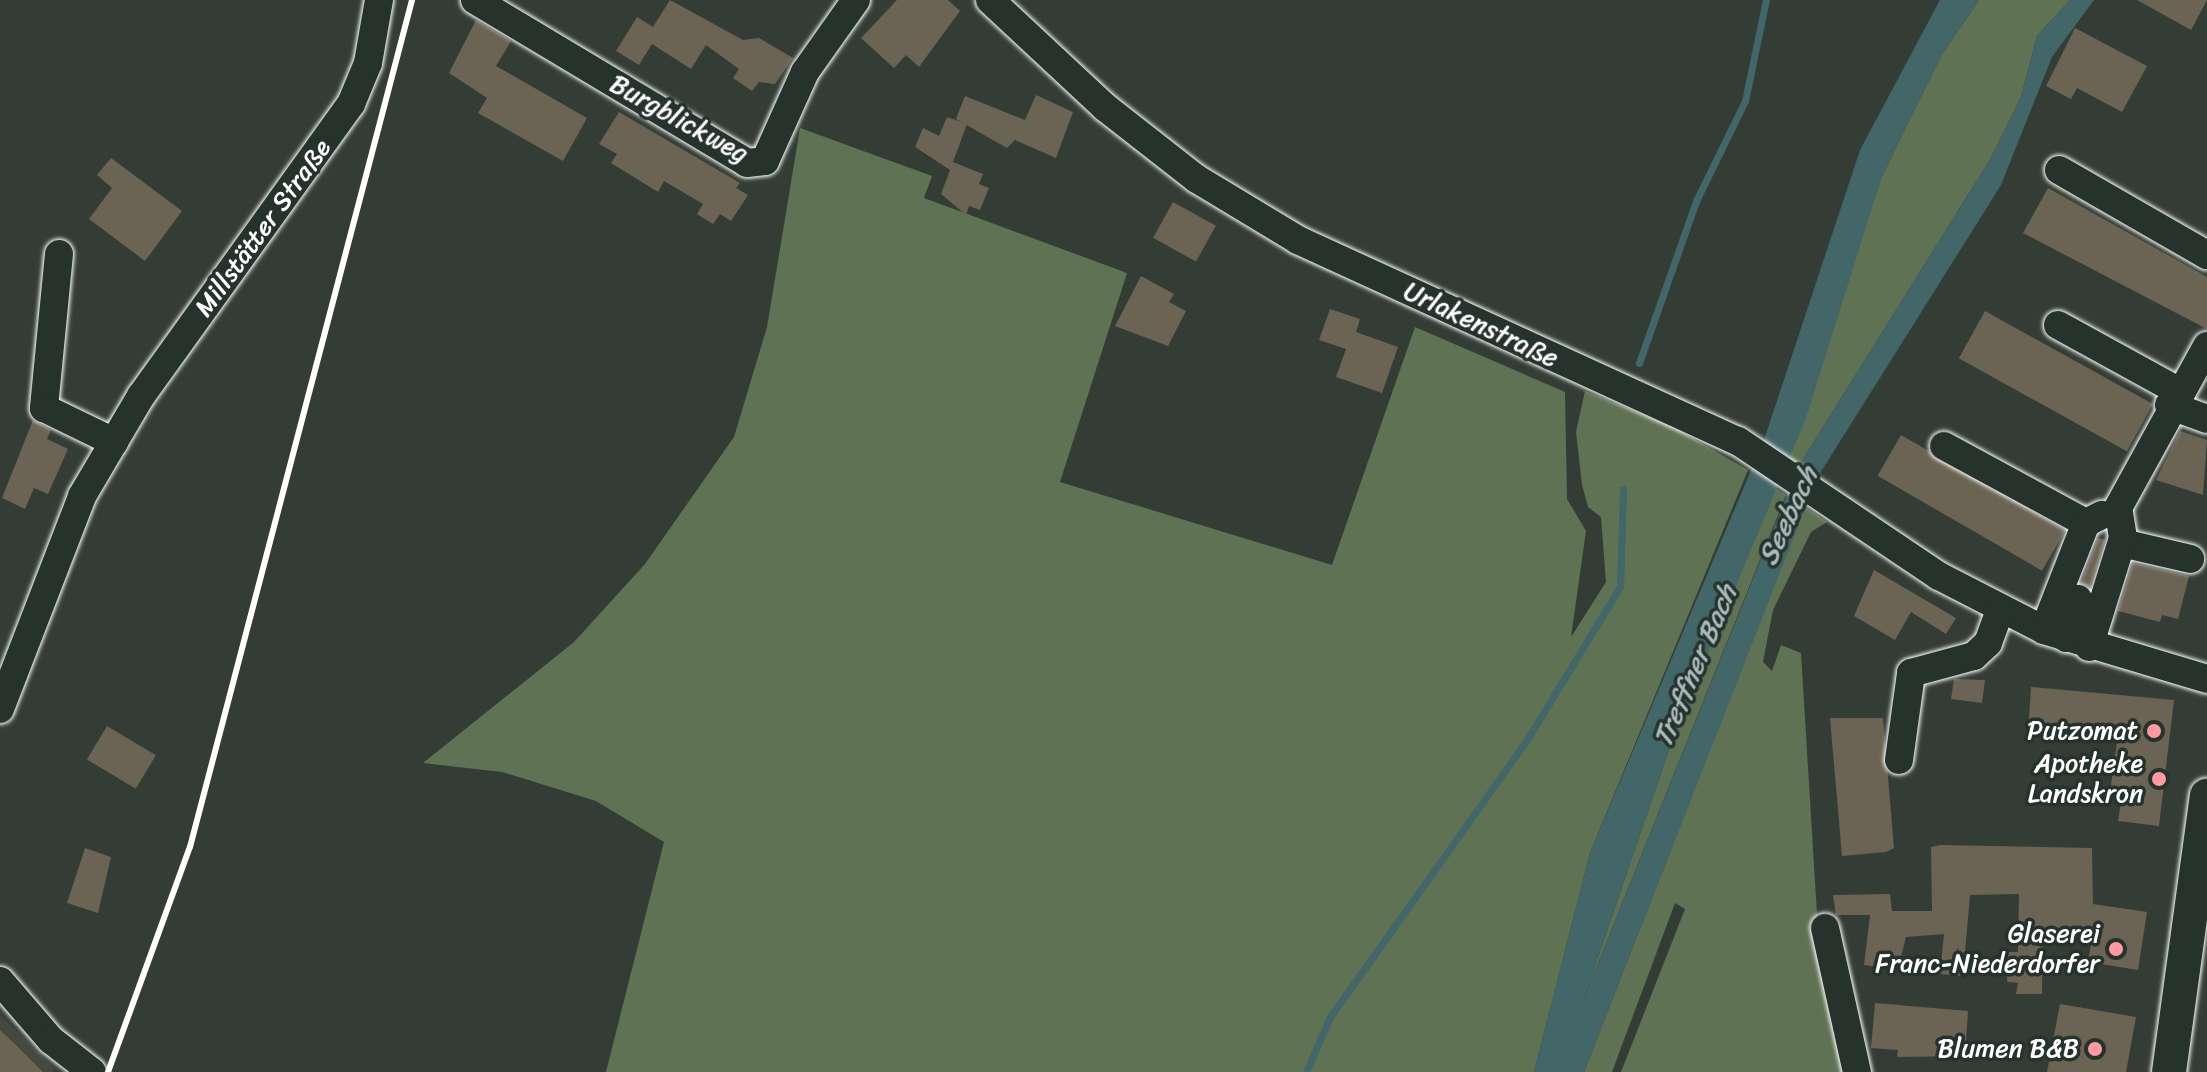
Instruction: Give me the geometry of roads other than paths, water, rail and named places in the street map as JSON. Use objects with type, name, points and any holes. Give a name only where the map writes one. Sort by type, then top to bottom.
[{"type":"main road","points":[[2169,1072],[2199,901],[2207,796]]},
{"type":"street","name":"Millstätter Straße","points":[[0,709],[57,550],[114,442],[351,104],[368,63],[379,0]]},
{"type":"street","name":"Burgblickweg","points":[[475,0],[747,163],[765,161],[805,72],[856,0]]},
{"type":"street","name":"Urlakenstraße","points":[[990,0],[1129,126],[1197,179],[1298,240],[1738,441],[2001,608],[2066,638],[2207,679]]},
{"type":"street","points":[[2059,170],[2207,255]]},
{"type":"street","points":[[59,254],[44,408],[114,442]]},
{"type":"street","points":[[2058,325],[2207,419]]},
{"type":"street","points":[[2066,638],[2122,543],[2118,508],[2173,398],[2207,346]]},
{"type":"street","points":[[1944,446],[2086,523]]},
{"type":"street","points":[[2086,523],[2118,508]]},
{"type":"street","points":[[2066,638],[2086,523]]},
{"type":"street","points":[[2122,543],[2190,559]]},
{"type":"street","points":[[2066,638],[2078,599]]},
{"type":"street","points":[[1899,760],[1911,673],[1974,656],[1988,643],[2001,608]]},
{"type":"street","points":[[1825,928],[1857,1072]]},
{"type":"street","points":[[0,981],[51,1040],[92,1072]]},
{"type":"water","points":[[1940,0],[1979,0],[1941,56],[1882,176],[1806,418],[1675,732],[1584,998],[1798,467],[1991,158],[2021,97],[2037,36],[2070,0],[2094,0],[2052,57],[2001,185],[1817,478],[1584,1072],[1534,1072],[1590,853],[1765,437],[1860,150]]},
{"type":"waterway","points":[[1639,363],[1696,201],[1745,101],[1766,0]]},
{"type":"waterway","points":[[1306,1072],[1330,1017],[1525,743],[1620,587],[1623,489]]},
{"type":"railway","points":[[108,1072],[190,847],[412,0]]},
{"type":"place","name":"Putzomat","points":[[2154,731]]},
{"type":"place","name":"Apotheke Landskron","points":[[2159,779]]},
{"type":"place","name":"Glaserei Franc-Niederdorfer","points":[[2116,949]]},
{"type":"place","name":"Blumen B&B","points":[[2095,1049]]},
{"type":"water label","name":"Seebach","points":[[1788,516]]},
{"type":"water label","name":"Treffner Bach","points":[[1695,666]]}]
